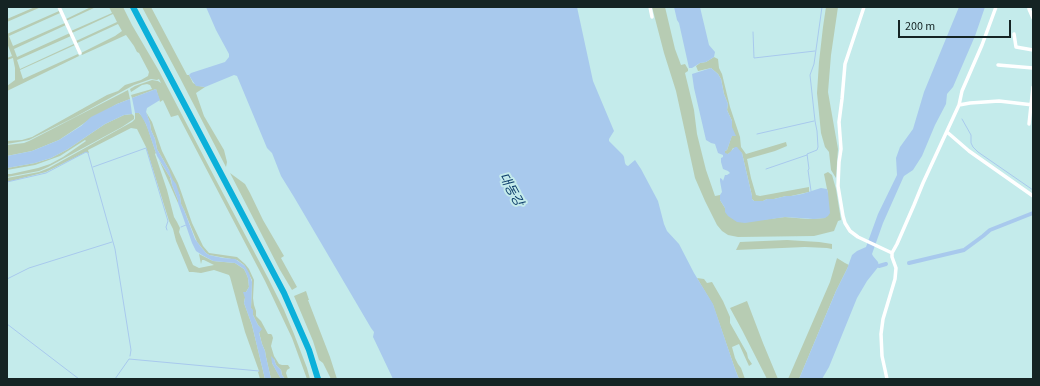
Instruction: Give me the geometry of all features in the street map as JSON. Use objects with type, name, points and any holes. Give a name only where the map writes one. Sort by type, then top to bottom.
[{"type":"highway","points":[[133,7],[286,298],[309,350],[318,379]]},
{"type":"street","points":[[59,7],[80,53]]},
{"type":"street","points":[[650,7],[652,17]]},
{"type":"street","points":[[864,7],[845,64],[839,122],[841,149],[838,186],[843,216],[850,231],[853,234],[892,253]]},
{"type":"street","points":[[887,379],[882,356],[881,334],[883,319],[895,279],[896,268],[892,253],[959,105],[962,91],[982,45],[996,7]]},
{"type":"street","points":[[1029,7],[1033,18]]},
{"type":"street","points":[[1014,34],[1016,46],[1033,50]]},
{"type":"street","points":[[998,64],[1033,68]]},
{"type":"street","points":[[1029,124],[1033,87]]},
{"type":"street","points":[[959,105],[999,102],[1032,105]]},
{"type":"street","points":[[946,132],[969,151],[1033,196]]},
{"type":"green space","points":[[35,7],[41,7],[7,22],[7,19]]},
{"type":"green space","points":[[91,7],[96,7],[66,21],[66,19]]},
{"type":"green space","points":[[109,7],[123,7],[159,71],[284,310],[310,379],[307,379],[292,338],[265,281],[178,115],[171,117],[163,100],[160,102],[156,89],[132,98],[131,95],[152,89],[150,85],[147,84],[142,85],[131,92],[130,89],[152,80],[161,83],[159,79],[151,79],[134,85],[29,140],[7,144],[7,141],[22,140],[32,137],[107,95],[118,91],[125,85],[148,76],[149,72],[139,53],[126,35],[82,55],[81,53],[122,31],[118,24],[77,43],[76,41],[117,22],[113,14],[72,33],[71,31],[112,13]]},
{"type":"green space","points":[[142,7],[151,7],[187,75],[189,75],[193,83],[205,87],[196,93],[204,116],[224,150],[227,162],[226,167],[180,78]]},
{"type":"green space","points":[[652,7],[665,7],[675,49],[681,65],[685,64],[688,69],[685,73],[694,110],[697,134],[706,170],[715,196],[720,195],[720,200],[725,208],[760,220],[785,217],[808,219],[825,218],[828,193],[824,174],[828,172],[832,175],[836,189],[841,220],[838,221],[834,231],[814,236],[738,237],[728,235],[717,225],[695,178],[676,91]]},
{"type":"green space","points":[[826,7],[838,7],[831,55],[828,92],[838,149],[836,178],[831,170],[829,152],[825,147],[821,133],[817,93],[819,62]]},
{"type":"green space","points":[[59,11],[60,13],[9,36],[13,46],[65,23],[66,25],[14,49],[17,57],[70,33],[71,36],[17,60],[20,69],[74,44],[75,45],[20,70],[23,79],[78,54],[79,56],[7,91],[7,86],[15,80],[15,68],[13,58],[7,60],[7,58],[12,56],[7,43],[7,34]]},
{"type":"green space","points":[[714,57],[718,59],[719,68],[722,74],[730,107],[740,137],[741,147],[746,154],[786,142],[787,146],[747,159],[756,195],[760,196],[809,187],[809,192],[763,201],[754,201],[752,199],[742,153],[733,148],[731,152],[725,154],[732,135],[732,121],[727,110],[728,104],[721,79],[711,68],[698,71],[696,66]]},
{"type":"green space","points":[[128,90],[130,99],[117,104],[59,140],[32,151],[7,156],[7,145],[29,141]]},
{"type":"green space","points":[[146,112],[152,122],[162,151],[178,183],[192,223],[203,246],[209,253],[237,257],[249,269],[254,280],[253,298],[256,316],[261,321],[268,334],[272,335],[273,338],[271,346],[274,356],[279,364],[288,365],[290,368],[286,373],[288,379],[285,379],[282,375],[281,370],[276,365],[274,359],[272,363],[281,379],[271,379],[259,332],[261,329],[253,315],[251,308],[252,280],[244,265],[237,260],[209,255],[197,242],[169,170],[157,149]]},
{"type":"green space","points":[[135,113],[139,113],[143,117],[148,129],[174,217],[180,228],[179,232],[193,265],[199,268],[214,265],[204,260],[202,260],[201,264],[199,254],[213,261],[235,263],[244,269],[246,273],[249,287],[246,292],[244,303],[252,325],[265,379],[260,379],[259,371],[245,332],[229,275],[214,270],[201,273],[189,272],[169,221],[146,147],[137,129],[131,128],[88,150],[89,153],[86,152],[46,172],[7,182],[7,178],[39,172],[49,168],[132,122],[135,119]]},
{"type":"green space","points":[[132,114],[134,119],[122,127],[48,167],[39,171],[7,177],[7,174],[50,164],[86,141],[85,140],[60,156],[35,165],[7,170],[7,168],[35,163],[51,158],[68,149],[105,124],[124,115]]},
{"type":"green space","points":[[159,160],[170,177],[178,203]]},
{"type":"green space","points":[[230,173],[245,184],[263,220],[284,256],[281,258],[297,287],[292,290],[280,270]]},
{"type":"green space","points":[[787,240],[832,244],[832,249],[805,247],[736,250],[740,242]]},
{"type":"green space","points":[[837,258],[849,265],[836,291],[799,379],[788,379],[830,282]]},
{"type":"green space","points":[[697,278],[704,279],[707,283],[712,282],[723,301],[730,317],[730,323],[752,364],[749,366],[739,344],[732,347],[735,358],[745,379],[739,379],[713,305]]},
{"type":"green space","points":[[306,291],[337,379],[331,379],[323,363],[319,360],[313,341],[294,296]]},
{"type":"green space","points":[[747,301],[778,379],[767,379],[730,308]]},
{"type":"water","name":"대동강","points":[[206,7],[577,7],[593,81],[614,131],[609,141],[623,155],[626,165],[628,166],[635,160],[641,169],[658,201],[667,231],[679,244],[694,273],[713,304],[739,379],[393,379],[373,337],[374,332],[281,176],[272,153],[267,148],[237,76],[234,75],[205,87],[196,86],[189,75],[191,73],[225,62],[229,57],[229,54]]},
{"type":"water","points":[[674,7],[700,7],[709,45],[715,52],[714,57],[706,62],[689,68]]},
{"type":"water","points":[[959,7],[985,7],[975,36],[953,87],[947,94],[946,104],[922,156],[913,170],[904,176],[883,223],[872,254],[879,266],[867,281],[857,298],[829,367],[822,379],[799,379],[852,255],[866,247],[878,214],[897,175],[896,158],[900,147],[913,129],[924,92]]},
{"type":"water","points":[[711,68],[721,79],[728,104],[727,110],[736,136],[732,136],[725,153],[728,154],[735,147],[737,147],[742,153],[752,199],[754,201],[763,201],[767,199],[802,194],[821,188],[827,189],[830,213],[828,216],[825,218],[814,219],[785,217],[745,223],[737,222],[728,216],[720,200],[720,195],[722,192],[720,178],[723,181],[725,175],[730,173],[723,169],[721,158],[723,155],[718,153],[715,144],[706,140],[692,74]]},
{"type":"water","points":[[156,89],[160,100],[147,108],[146,112],[157,149],[176,184],[181,204],[195,239],[209,255],[235,259],[245,266],[249,273],[252,282],[251,308],[258,325],[262,329],[259,333],[265,351],[271,379],[265,379],[252,325],[244,303],[245,298],[243,292],[246,292],[249,287],[248,278],[244,269],[235,263],[213,261],[196,251],[178,203],[171,179],[157,156],[146,124],[139,113],[135,113],[132,98]]},
{"type":"water","points":[[130,99],[132,114],[124,115],[105,124],[68,149],[51,158],[35,163],[7,168],[7,156],[32,151],[59,140],[81,126],[91,117]]},
{"type":"water","points":[[271,356],[281,370],[285,379],[281,379],[272,363]]},
{"type":"waterway","points":[[811,191],[807,154],[817,150],[818,147],[810,75],[814,64],[822,7]]},
{"type":"waterway","points":[[753,32],[754,58],[815,51]]},
{"type":"waterway","points":[[962,119],[971,135],[971,143],[973,147],[1033,190]]},
{"type":"waterway","points":[[757,134],[814,121]]},
{"type":"waterway","points":[[93,167],[146,148],[168,221],[166,227],[167,230]]},
{"type":"waterway","points":[[7,182],[46,173],[86,152],[88,153],[115,249],[131,350],[130,356]]},
{"type":"waterway","points":[[766,169],[807,155]]},
{"type":"waterway","points":[[909,263],[964,250],[990,230],[1033,213]]},
{"type":"waterway","points":[[181,227],[186,225]]},
{"type":"waterway","points":[[7,279],[29,268],[112,242]]},
{"type":"waterway","points":[[879,266],[886,264]]},
{"type":"waterway","points":[[7,324],[79,379]]},
{"type":"waterway","points":[[115,379],[129,359],[259,371]]}]
